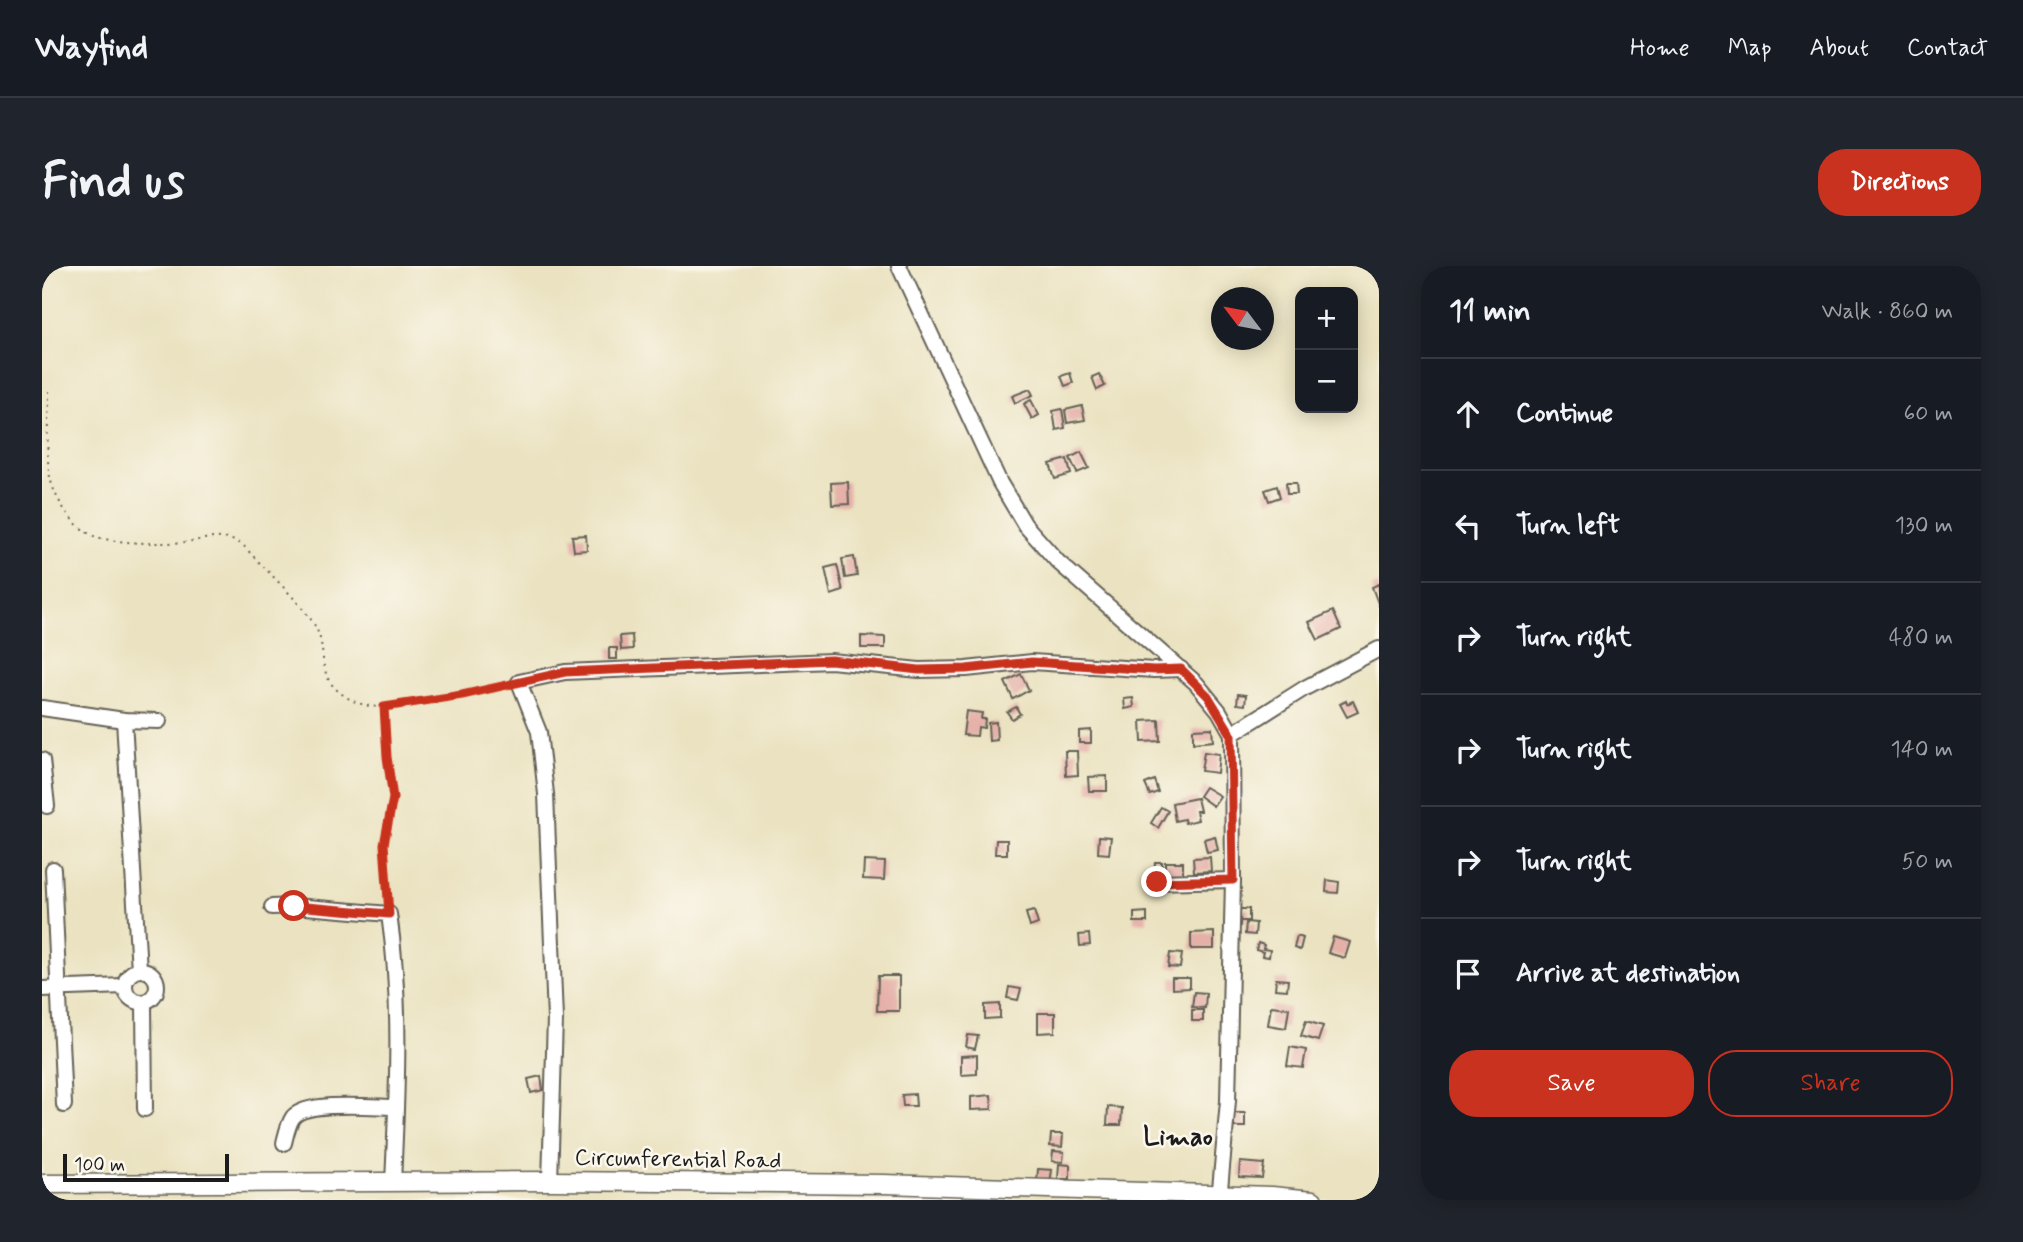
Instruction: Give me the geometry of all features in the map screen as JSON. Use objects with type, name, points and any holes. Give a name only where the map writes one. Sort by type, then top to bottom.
[{"type":"main road","name":"Circumferential Road","points":[[42,1184],[550,1181],[884,1184],[1220,1198],[1272,1196],[1313,1200]]},
{"type":"street","points":[[899,266],[1000,483],[1025,525],[1058,562],[1181,669],[1208,696],[1231,734],[1233,880],[1228,1101],[1220,1198]]},
{"type":"street","points":[[1231,734],[1305,688],[1379,649]]},
{"type":"street","points":[[550,1181],[555,1019],[546,794],[539,732],[519,682],[565,672],[831,660],[919,670],[966,669],[1032,662],[1154,670],[1181,669]]},
{"type":"street","points":[[42,708],[124,720],[159,722]]},
{"type":"street","points":[[124,720],[139,970]]},
{"type":"street","points":[[42,760],[47,806]]},
{"type":"street","points":[[53,869],[64,1105]]},
{"type":"street","points":[[1157,882],[1233,880]]},
{"type":"street","points":[[272,907],[294,906],[389,914],[394,950],[397,1019],[393,1183]]},
{"type":"street","points":[[139,970],[148,971],[158,984],[152,999],[144,1003],[127,995],[125,986],[132,973],[139,970]]},
{"type":"street","points":[[42,989],[125,986]]},
{"type":"street","points":[[144,1003],[145,1109]]},
{"type":"street","points":[[284,1143],[293,1118],[300,1112],[313,1108],[350,1106],[396,1107]]},
{"type":"path","points":[[49,391],[50,477],[56,495],[81,529],[96,537],[153,543],[187,542],[208,537],[233,539],[243,545],[312,622],[321,644],[323,667],[330,682],[344,696],[358,703],[384,707],[462,695],[519,682]]},
{"type":"path","points":[[384,707],[393,798],[384,844],[389,914]]},
{"type":"building","points":[[1070,373],[1073,383],[1065,386],[1061,376]]},
{"type":"building","points":[[1099,374],[1105,386],[1097,390],[1092,377]]},
{"type":"building","points":[[1030,389],[1033,395],[1015,403],[1012,396]]},
{"type":"building","points":[[1031,400],[1039,415],[1032,419],[1024,404]]},
{"type":"building","points":[[1082,406],[1085,420],[1067,423],[1065,410]]},
{"type":"building","points":[[1062,409],[1065,428],[1056,430],[1053,411]]},
{"type":"building","points":[[1081,452],[1089,468],[1077,473],[1070,458]]},
{"type":"building","points":[[1067,459],[1071,474],[1055,479],[1050,464]]},
{"type":"building","points":[[848,482],[849,504],[832,505],[831,483]]},
{"type":"building","points":[[1286,483],[1296,483],[1297,494],[1287,494]]},
{"type":"building","points":[[1277,486],[1280,497],[1269,501],[1265,490]]},
{"type":"building","points":[[586,535],[587,550],[574,551],[572,536]]},
{"type":"building","points":[[854,557],[857,576],[845,578],[842,559]]},
{"type":"building","points":[[837,565],[843,591],[831,595],[825,568]]},
{"type":"building","points":[[1379,584],[1379,606],[1372,587]]},
{"type":"building","points":[[1333,611],[1341,629],[1318,640],[1309,622]]},
{"type":"building","points":[[632,635],[633,649],[621,650],[620,636]]},
{"type":"building","points":[[861,636],[885,637],[885,648],[861,648]]},
{"type":"building","points":[[609,648],[617,648],[617,659],[609,659]]},
{"type":"building","points":[[1021,674],[1029,690],[1013,699],[1005,682]]},
{"type":"building","points":[[1238,694],[1246,695],[1245,705],[1237,704]]},
{"type":"building","points":[[1133,698],[1134,707],[1125,709],[1124,699]]},
{"type":"building","points":[[1346,701],[1347,704],[1353,701],[1358,712],[1347,717],[1340,704]]},
{"type":"building","points":[[1016,707],[1020,714],[1012,719],[1007,712]]},
{"type":"building","points":[[966,711],[982,713],[981,719],[985,719],[984,728],[978,727],[977,736],[963,735]]},
{"type":"building","points":[[1159,720],[1160,741],[1142,742],[1141,721]]},
{"type":"building","points":[[996,722],[997,740],[989,741],[988,723]]},
{"type":"building","points":[[1212,728],[1213,741],[1193,743],[1193,729]]},
{"type":"building","points":[[1091,730],[1091,743],[1079,743],[1079,731]]},
{"type":"building","points":[[1065,751],[1077,751],[1078,775],[1066,776]]},
{"type":"building","points":[[1204,752],[1219,754],[1217,773],[1201,771]]},
{"type":"building","points":[[1107,776],[1107,791],[1089,791],[1088,777]]},
{"type":"building","points":[[1154,780],[1158,792],[1150,795],[1145,784]]},
{"type":"building","points":[[1205,787],[1220,796],[1213,806],[1199,796]]},
{"type":"building","points":[[1197,798],[1200,811],[1196,811],[1198,820],[1185,823],[1184,819],[1175,821],[1172,803]]},
{"type":"building","points":[[1161,807],[1168,811],[1158,828],[1151,823]]},
{"type":"building","points":[[1099,836],[1111,837],[1109,854],[1098,853]]},
{"type":"building","points":[[1215,836],[1218,850],[1207,852],[1204,839]]},
{"type":"building","points":[[996,840],[1007,840],[1007,854],[995,854]]},
{"type":"building","points":[[1210,857],[1211,871],[1194,872],[1193,858]]},
{"type":"building","points":[[864,861],[885,862],[884,880],[863,879]]},
{"type":"building","points":[[1155,862],[1162,862],[1161,875],[1154,874]]},
{"type":"building","points":[[1165,862],[1183,862],[1183,878],[1165,878]]},
{"type":"building","points":[[1327,880],[1339,882],[1338,893],[1326,892]]},
{"type":"building","points":[[1239,909],[1249,909],[1249,921],[1239,921]]},
{"type":"building","points":[[1034,911],[1038,924],[1030,927],[1026,913]]},
{"type":"building","points":[[1147,912],[1147,922],[1134,922],[1134,913]]},
{"type":"building","points":[[1246,922],[1256,923],[1255,935],[1245,934]]},
{"type":"building","points":[[1214,932],[1214,949],[1191,949],[1191,933]]},
{"type":"building","points":[[1089,934],[1090,945],[1080,946],[1079,935]]},
{"type":"building","points":[[1297,936],[1303,938],[1300,950],[1294,948]]},
{"type":"building","points":[[1333,937],[1350,942],[1345,958],[1328,953]]},
{"type":"building","points":[[1258,943],[1264,945],[1263,949],[1270,950],[1269,957],[1262,956],[1263,952],[1256,950]]},
{"type":"building","points":[[1170,953],[1182,954],[1180,968],[1168,967]]},
{"type":"building","points":[[878,976],[899,976],[899,1011],[877,1011]]},
{"type":"building","points":[[1172,978],[1190,978],[1190,988],[1172,989]]},
{"type":"building","points":[[1276,979],[1288,980],[1287,990],[1275,989]]},
{"type":"building","points":[[1009,987],[1021,989],[1018,1000],[1007,998]]},
{"type":"building","points":[[1194,992],[1206,993],[1205,1008],[1192,1007]]},
{"type":"building","points":[[1000,1004],[1000,1018],[985,1019],[985,1005]]},
{"type":"building","points":[[1271,1006],[1289,1008],[1286,1028],[1268,1025]]},
{"type":"building","points":[[1192,1010],[1203,1010],[1203,1021],[1192,1021]]},
{"type":"building","points":[[1038,1013],[1055,1013],[1055,1032],[1038,1033]]},
{"type":"building","points":[[1306,1021],[1323,1026],[1318,1041],[1301,1036]]},
{"type":"building","points":[[968,1035],[978,1036],[975,1049],[966,1047]]},
{"type":"building","points":[[1290,1047],[1306,1050],[1303,1068],[1287,1066]]},
{"type":"building","points":[[977,1055],[977,1074],[961,1075],[961,1056]]},
{"type":"building","points":[[541,1076],[543,1090],[531,1093],[528,1079]]},
{"type":"building","points":[[915,1094],[916,1106],[903,1106],[902,1095]]},
{"type":"building","points":[[991,1095],[992,1109],[971,1110],[971,1097]]},
{"type":"building","points":[[1108,1107],[1122,1108],[1121,1125],[1107,1125]]},
{"type":"building","points":[[1231,1113],[1245,1113],[1245,1127],[1231,1127]]},
{"type":"building","points":[[1051,1134],[1063,1134],[1062,1147],[1050,1146]]},
{"type":"building","points":[[1053,1151],[1064,1152],[1063,1162],[1052,1161]]},
{"type":"building","points":[[1240,1162],[1264,1164],[1262,1178],[1239,1177]]},
{"type":"building","points":[[1059,1164],[1070,1165],[1070,1179],[1058,1179]]},
{"type":"building","points":[[1038,1169],[1052,1170],[1050,1183],[1037,1182]]},
{"type":"district","name":"Limao","points":[[1178,1136]]},
{"type":"route","points":[[294,906],[389,914],[384,844],[393,798],[388,771],[384,707],[462,695],[565,672],[831,660],[919,670],[966,669],[1032,662],[1154,670],[1181,669],[1208,696],[1231,734],[1233,880],[1157,882]]}]
